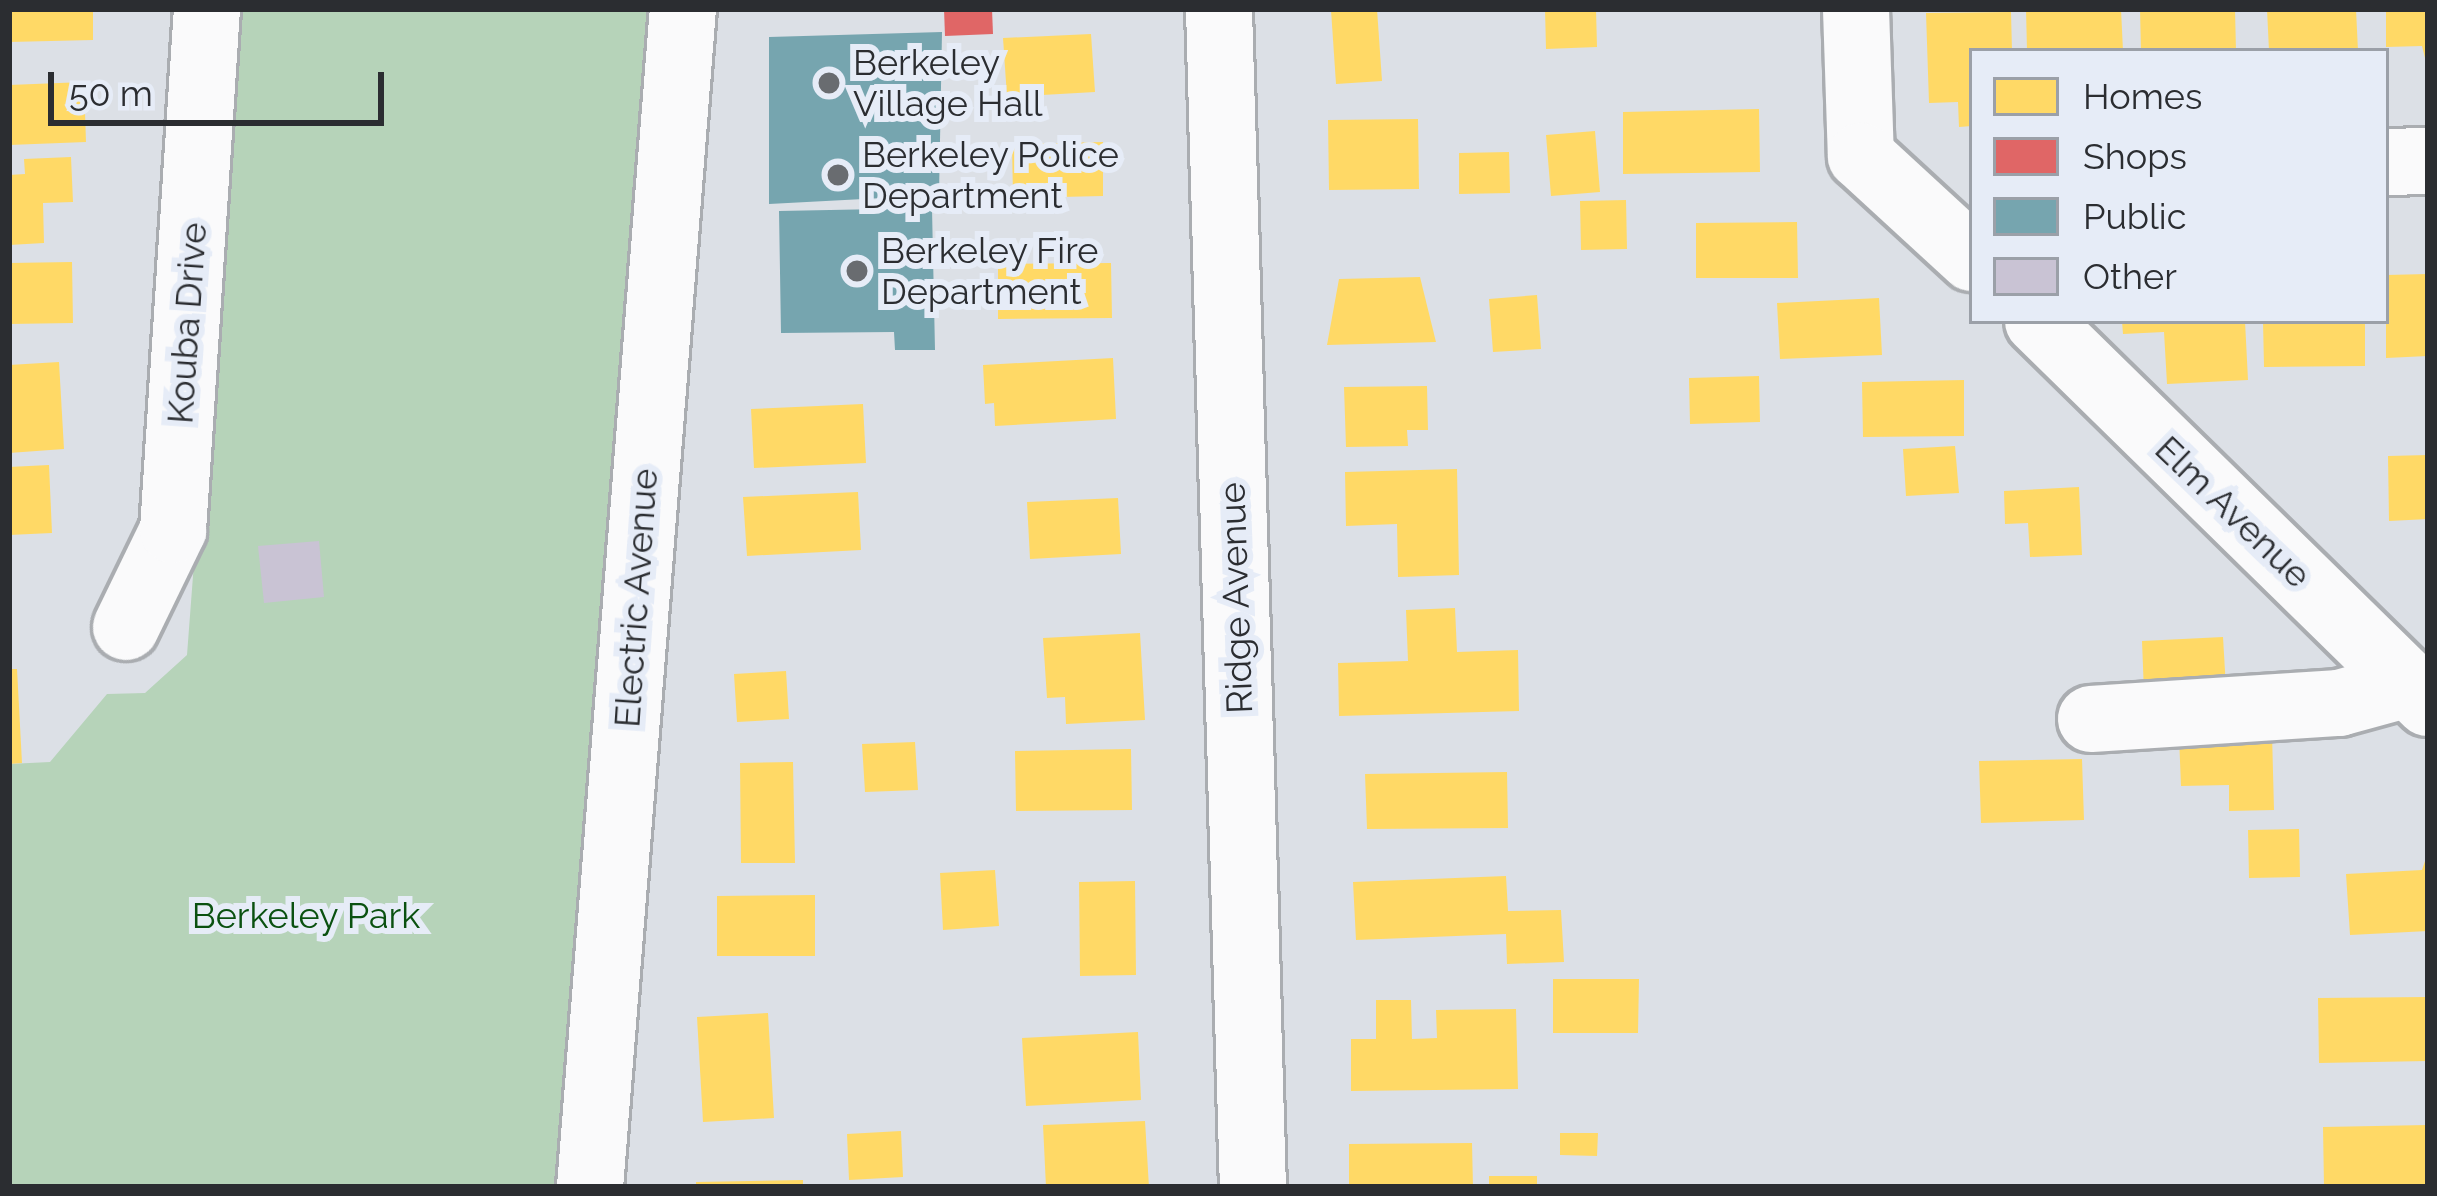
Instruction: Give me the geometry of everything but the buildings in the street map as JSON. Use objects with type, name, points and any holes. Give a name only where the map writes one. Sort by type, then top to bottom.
[{"type":"street","name":"Kouba Drive","points":[[126,627],[173,530],[207,9]]},
{"type":"street","name":"Electric Avenue","points":[[590,1187],[683,9]]},
{"type":"street","name":"Ridge Avenue","points":[[1219,9],[1253,1187]]},
{"type":"street","points":[[1856,9],[1861,157],[1969,255]]},
{"type":"street","points":[[2389,162],[2428,160]]},
{"type":"street","name":"Elm Avenue","points":[[2041,324],[2418,693]]},
{"type":"street","points":[[2091,718],[2339,703],[2418,693]]},
{"type":"green space","name":"Berkeley Park","points":[[236,9],[648,9],[558,1187],[9,1187],[9,764],[50,762],[107,694],[145,693],[187,655]]},
{"type":"place","name":"Berkeley Village Hall","points":[[829,83]]},
{"type":"place","name":"Berkeley Police Department","points":[[838,175]]},
{"type":"place","name":"Berkeley Fire Department","points":[[857,271]]}]
